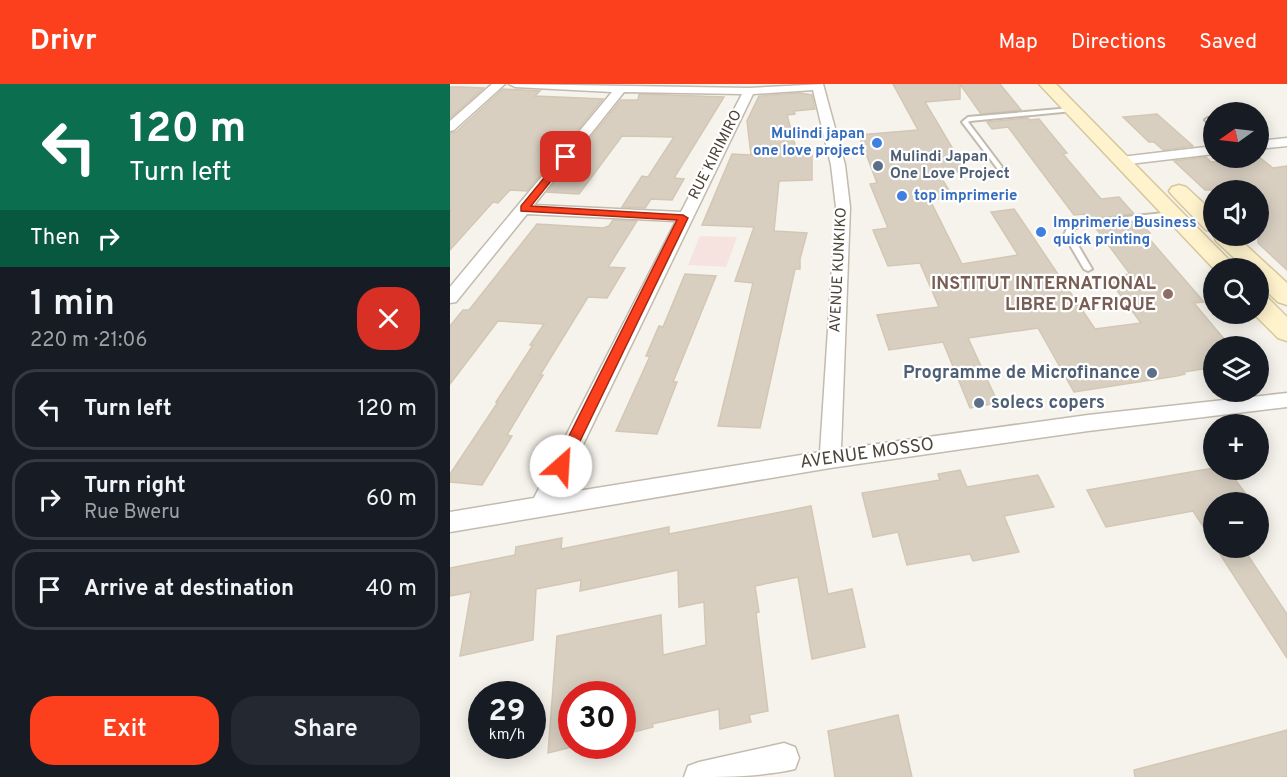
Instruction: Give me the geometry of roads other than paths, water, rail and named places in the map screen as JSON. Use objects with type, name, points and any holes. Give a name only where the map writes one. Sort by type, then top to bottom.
[{"type":"street","points":[[450,127],[499,84]]},
{"type":"street","points":[[515,84],[749,91]]},
{"type":"street","points":[[1047,84],[1071,110],[1133,155],[1203,215]]},
{"type":"street","name":"RUE KIRIMIRO","points":[[541,507],[683,218],[749,91],[818,85]]},
{"type":"street","name":"AVENUE KUNKIKO","points":[[818,85],[838,165],[843,207],[830,459]]},
{"type":"street","points":[[450,298],[623,87]]},
{"type":"street","points":[[1269,144],[1287,142]]},
{"type":"street","points":[[1133,155],[1203,151]]},
{"type":"street","points":[[1133,155],[1173,214],[1216,258]]},
{"type":"street","points":[[524,208],[683,218]]},
{"type":"street","points":[[1234,246],[1247,258]]},
{"type":"street","points":[[1269,280],[1287,297]]},
{"type":"street","points":[[1269,314],[1287,332]]},
{"type":"street","name":"AVENUE MOSSO","points":[[450,522],[830,459],[1088,423],[1287,400]]},
{"type":"street","points":[[699,777],[784,758]]},
{"type":"lane","points":[[999,167],[965,122],[968,119],[1071,110]]},
{"type":"lane","points":[[1088,269],[1068,235],[1071,228],[1079,224],[1173,214]]},
{"type":"place","name":"Mulindi japan one love project","points":[[877,143]]},
{"type":"place","name":"Mulindi Japan One Love Project","points":[[878,166]]},
{"type":"place","name":"top imprimerie","points":[[902,196]]},
{"type":"place","name":"Imprimerie Business quick printing","points":[[1041,232]]},
{"type":"place","name":"INSTITUT INTERNATIONAL LIBRE D'AFRIQUE","points":[[1168,294]]},
{"type":"place","name":"Programme de Microfinance","points":[[1152,373]]},
{"type":"place","name":"solecs copers","points":[[979,403]]}]
